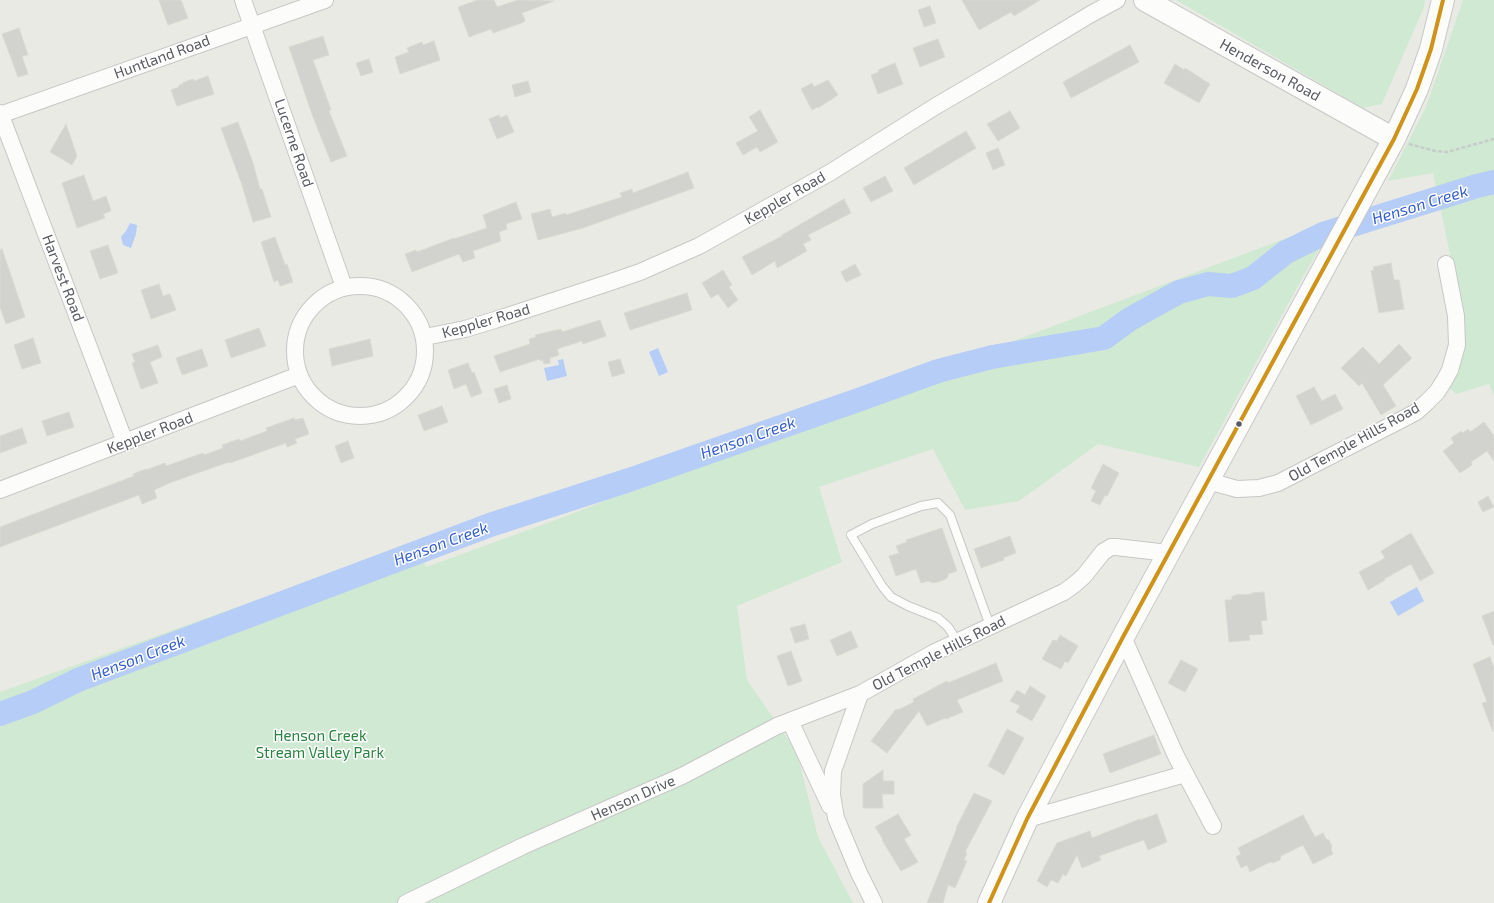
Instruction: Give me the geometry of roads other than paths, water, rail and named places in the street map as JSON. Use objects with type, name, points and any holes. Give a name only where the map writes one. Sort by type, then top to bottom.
[{"type":"main road","name":"Henderson Road","points":[[1145,0],[1394,139]]},
{"type":"main road","points":[[989,903],[1027,819],[1123,637],[1394,139],[1417,88],[1431,49],[1443,0]]},
{"type":"street","name":"Lucerne Road","points":[[244,0],[344,287]]},
{"type":"street","name":"Huntland Road","points":[[0,114],[325,0]]},
{"type":"street","name":"Keppler Road","points":[[425,337],[465,329],[495,320],[640,272],[699,246],[831,172],[936,106],[1117,0]]},
{"type":"street","name":"Harvest Road","points":[[0,114],[125,442]]},
{"type":"street","name":"Old Temple Hills Road","points":[[1208,481],[1237,489],[1259,488],[1278,483],[1416,412],[1427,402],[1436,392],[1450,370],[1457,345],[1456,316],[1446,264]]},
{"type":"street","name":"Keppler Road","points":[[362,286],[379,288],[395,296],[408,307],[419,320],[425,337],[425,355],[422,372],[414,388],[402,401],[387,410],[371,415],[353,416],[336,411],[320,403],[308,390],[299,375],[295,360],[295,344],[299,328],[306,314],[316,302],[329,293],[344,287],[362,286]]},
{"type":"street","name":"Keppler Road","points":[[0,490],[299,375]]},
{"type":"street","name":"Old Temple Hills Road","points":[[874,903],[859,873],[836,818],[832,795],[833,771],[860,694],[933,653],[1070,588],[1084,576],[1103,552],[1111,547],[1168,553]]},
{"type":"street","points":[[1123,637],[1185,774],[1213,826]]},
{"type":"street","name":"Henson Drive","points":[[406,903],[524,846],[682,776],[728,751],[790,721],[860,694]]},
{"type":"street","points":[[790,721],[836,818]]},
{"type":"street","points":[[1027,819],[1185,774]]},
{"type":"lane","points":[[957,641],[948,627],[938,618],[908,606],[891,597],[882,586],[851,535],[872,524],[922,506],[938,503],[950,515],[990,626]]},
{"type":"water","points":[[130,223],[137,225],[136,234],[131,248],[123,245],[121,237]]},
{"type":"water","points":[[658,348],[668,372],[659,376],[649,352]]},
{"type":"water","points":[[563,359],[567,376],[547,381],[544,368],[559,365],[558,360]]},
{"type":"water","points":[[1417,587],[1424,601],[1398,616],[1390,602]]},
{"type":"waterway","name":"Henson Creek","points":[[0,714],[33,702],[78,680],[490,525],[629,480],[938,371],[992,357],[1104,338],[1130,319],[1179,292],[1208,284],[1232,286],[1253,278],[1286,252],[1323,234],[1494,182]]},
{"type":"park label","name":"Henson Creek Stream Valley Park","points":[[320,744]]}]
